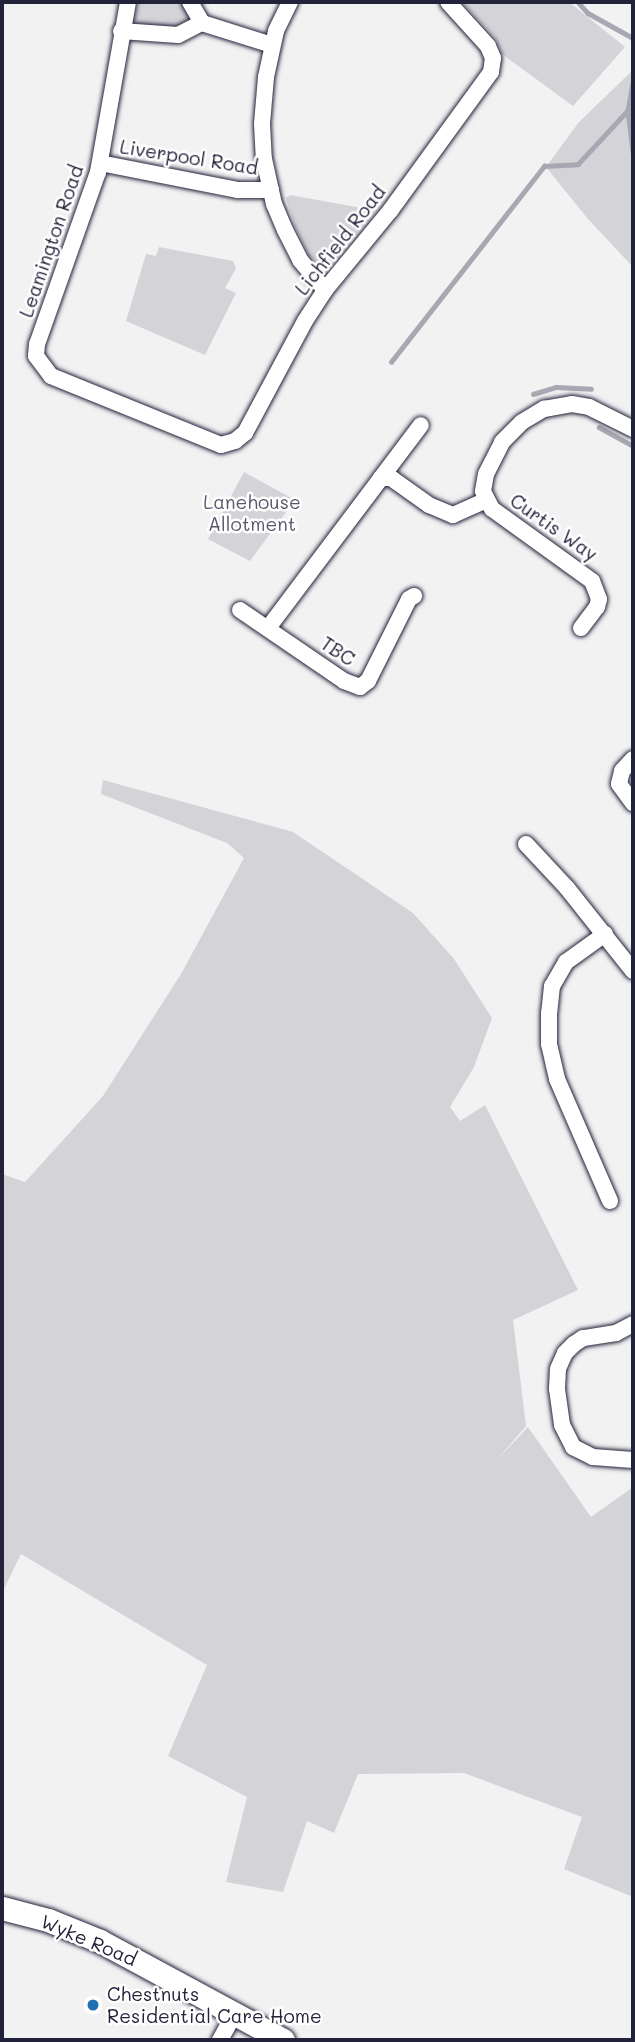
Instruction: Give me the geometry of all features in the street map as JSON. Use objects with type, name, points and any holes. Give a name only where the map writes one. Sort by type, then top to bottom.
[{"type":"main road","name":"Wyke Road","points":[[2,1908],[64,1926],[100,1941],[283,2040]]},
{"type":"street","name":"Leamington Road","points":[[128,2],[100,163],[37,344],[37,360],[51,376],[213,443],[226,445],[235,441]]},
{"type":"street","points":[[190,2],[202,23],[272,45]]},
{"type":"street","points":[[290,2],[272,45],[262,124],[271,190],[292,245],[325,290]]},
{"type":"street","name":"Lichfield Road","points":[[235,441],[245,433],[305,321],[325,290],[390,211],[491,72],[493,58],[488,46],[448,2]]},
{"type":"street","points":[[121,31],[178,35],[202,23]]},
{"type":"street","name":"Liverpool Road","points":[[100,163],[238,190],[271,190]]},
{"type":"street","name":"Curtis Way","points":[[581,628],[597,607],[599,599],[592,580],[502,517],[485,501],[485,474],[497,448],[535,413],[550,407],[577,405],[604,412],[633,429]]},
{"type":"street","points":[[268,628],[421,425]]},
{"type":"street","points":[[381,478],[391,478],[429,505],[453,515],[485,501]]},
{"type":"street","name":"TBC","points":[[240,610],[344,681],[360,687],[368,681],[409,599],[414,596]]},
{"type":"street","points":[[633,758],[622,771],[619,784],[633,803]]},
{"type":"street","points":[[526,844],[605,934],[633,971]]},
{"type":"street","points":[[605,934],[566,962],[552,986],[549,1044],[557,1079],[610,1201]]},
{"type":"street","points":[[633,1324],[616,1333],[583,1338],[574,1344],[565,1353],[558,1369],[556,1389],[562,1425],[573,1447],[593,1457],[633,1460]]},
{"type":"street","points":[[220,2040],[235,2013]]},
{"type":"green space","points":[[139,2],[182,2],[191,12],[193,20],[185,29],[137,24],[134,19]]},
{"type":"green space","points":[[462,2],[569,2],[625,47],[573,106],[502,54],[495,37]]},
{"type":"green space","points":[[633,70],[633,267],[588,219],[546,167],[579,122]]},
{"type":"green space","points":[[290,195],[367,209],[371,214],[334,260],[321,265],[309,255],[295,226],[286,198]]},
{"type":"green space","points":[[159,247],[233,261],[236,268],[225,288],[236,293],[205,355],[126,321],[146,254],[156,256]]},
{"type":"green space","name":"Lanehouse Allotment","points":[[244,472],[295,500],[250,561],[208,539]]},
{"type":"green space","points":[[103,780],[293,832],[413,913],[454,959],[492,1018],[474,1067],[450,1107],[460,1121],[485,1105],[578,1290],[513,1320],[526,1426],[495,1462],[528,1427],[591,1517],[633,1487],[633,1897],[564,1869],[582,1817],[464,1773],[358,1774],[334,1833],[307,1821],[283,1892],[226,1882],[247,1797],[168,1756],[207,1665],[21,1554],[2,1593],[2,1174],[25,1182],[103,1096],[181,974],[244,858],[227,843],[101,794]]},
{"type":"waterway","points":[[578,2],[588,13],[633,38]]},
{"type":"waterway","points":[[633,83],[628,110],[633,152]]},
{"type":"waterway","points":[[391,362],[544,166],[578,164],[628,110]]},
{"type":"waterway","points":[[533,394],[556,387],[591,389]]},
{"type":"waterway","points":[[599,427],[633,446]]},
{"type":"place","name":"Chestnuts Residential Care Home","points":[[93,2005]]}]
